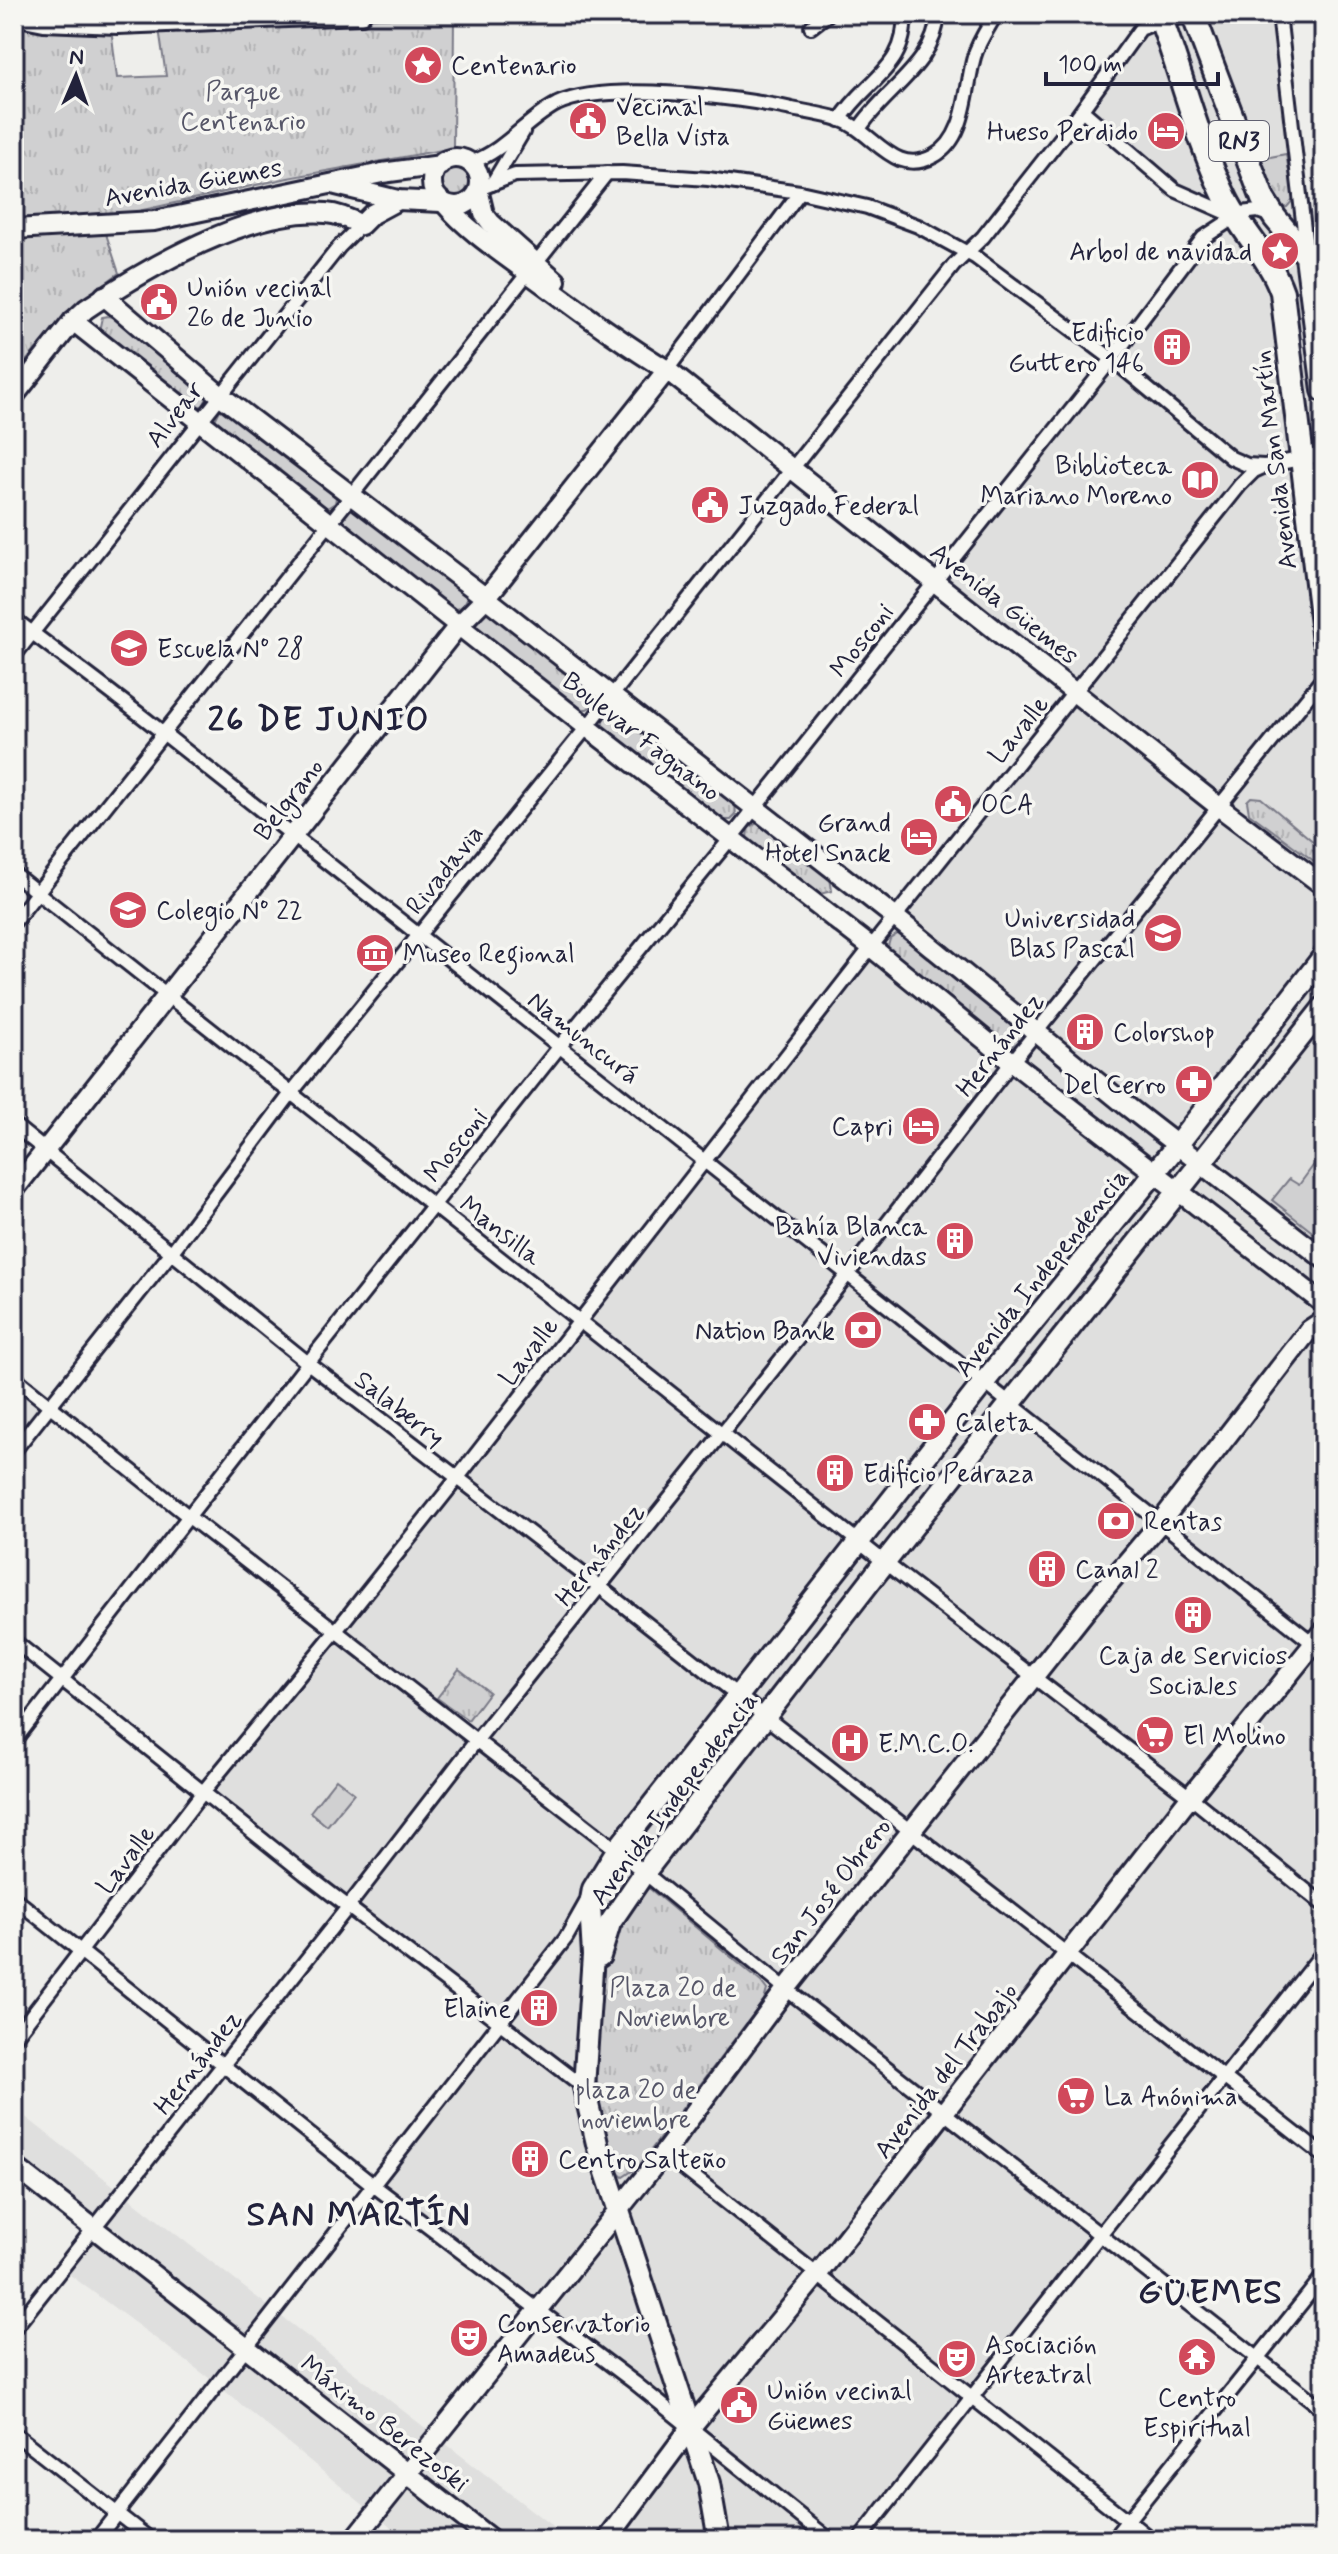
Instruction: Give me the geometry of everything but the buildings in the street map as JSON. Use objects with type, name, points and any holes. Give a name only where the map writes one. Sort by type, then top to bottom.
[{"type":"highway","name":"RN3","points":[[1198,15],[1241,145],[1263,199],[1275,218],[1316,255]]},
{"type":"highway","name":"RN3","points":[[1162,16],[1211,161],[1235,216]]},
{"type":"highway","points":[[1211,161],[1224,164],[1233,160],[1241,145]]},
{"type":"highway","name":"Avenida San Martín","points":[[1235,216],[1275,272],[1282,292],[1324,641]]},
{"type":"highway","points":[[1316,255],[1324,390]]},
{"type":"main road","name":"Avenida Independencia","points":[[591,1995],[594,1946],[590,1910],[593,1889],[617,1850],[984,1382],[1178,1144],[1324,956]]},
{"type":"main road","name":"Avenida Independencia","points":[[591,1995],[605,1937],[644,1873],[885,1562],[1324,1007]]},
{"type":"main road","points":[[590,1910],[602,1919],[624,1902]]},
{"type":"main road","points":[[591,1995],[584,2087],[598,2148],[709,2483],[719,2540]]},
{"type":"street","points":[[14,15],[118,24],[168,18],[361,14]]},
{"type":"street","points":[[811,27],[828,14]]},
{"type":"street","points":[[840,120],[853,99],[884,72],[898,54],[904,34],[904,14]]},
{"type":"street","points":[[859,129],[870,111],[903,80],[932,44],[938,14]]},
{"type":"street","points":[[525,129],[483,189],[470,201],[458,205],[443,203],[432,185],[432,176],[441,165],[458,159],[472,162],[493,153],[547,110],[561,103],[587,95],[620,92],[757,103],[840,120],[859,129],[900,161],[922,161],[942,151],[956,134],[974,55],[996,14]]},
{"type":"street","points":[[1279,14],[1316,255]]},
{"type":"street","points":[[1162,16],[1198,15]]},
{"type":"street","name":"Rivadavia","points":[[14,1451],[171,1253],[292,1092],[967,252],[983,237],[1082,110],[1140,29],[1162,16]]},
{"type":"street","points":[[1082,110],[1175,190],[1235,216],[1258,211],[1275,218]]},
{"type":"street","points":[[472,162],[480,174],[483,189]]},
{"type":"street","name":"Avenida Güemes","points":[[14,229],[154,221],[256,198],[441,165]]},
{"type":"street","name":"Alvear","points":[[14,656],[339,247],[387,202],[406,170]]},
{"type":"street","points":[[483,189],[515,175],[607,173],[708,179],[800,192],[835,198],[880,212],[918,226],[967,252],[1112,359],[1231,458],[1247,465],[1265,466],[1324,454]]},
{"type":"street","points":[[14,922],[607,173]]},
{"type":"street","name":"Avenida Güemes","points":[[333,184],[387,202],[443,203],[455,216],[534,269],[793,469],[1218,806],[1324,886]]},
{"type":"street","name":"Avenida Güemes","points":[[483,189],[484,214],[534,269]]},
{"type":"street","points":[[660,366],[800,192]]},
{"type":"street","points":[[14,396],[73,321],[104,296],[189,249],[271,219],[324,212],[361,225]]},
{"type":"street","name":"Mosconi","points":[[14,1741],[308,1363],[560,1046],[755,809],[1112,359],[1203,238],[1235,216]]},
{"type":"street","name":"Boulevar Fagnano","points":[[104,296],[221,396],[896,918],[1035,1033],[1324,1259]]},
{"type":"street","name":"Boulevar Fagnano","points":[[73,321],[871,947],[1012,1062],[1324,1304]]},
{"type":"street","name":"Belgrano","points":[[14,1190],[458,626],[486,598],[660,366]]},
{"type":"street","name":"Lavalle","points":[[14,2038],[203,1792],[456,1480],[871,947],[1240,485],[1254,471],[1265,466]]},
{"type":"street","name":"Namuncurá","points":[[14,619],[705,1159],[1159,1524],[1321,1642]]},
{"type":"street","name":"Hernández","points":[[14,2329],[476,1741],[724,1433],[1012,1062],[1324,677]]},
{"type":"street","name":"Mansilla","points":[[14,874],[1324,1905]]},
{"type":"street","name":"Salaberry","points":[[14,1125],[456,1480],[600,1587],[1324,2156]]},
{"type":"street","name":"San José Obrero","points":[[354,2540],[664,2153],[786,1989],[910,1831],[1159,1524],[1309,1330],[1324,1320]]},
{"type":"street","points":[[14,1377],[187,1516],[617,1850],[786,1989],[1324,2410]]},
{"type":"street","points":[[14,1641],[348,1907],[584,2087]]},
{"type":"street","name":"Avenida del Trabajo","points":[[607,2540],[691,2427],[817,2275],[1190,1797],[1321,1642]]},
{"type":"street","points":[[96,2540],[576,1924],[593,1889]]},
{"type":"street","points":[[14,1898],[373,2185],[691,2427],[830,2540]]},
{"type":"street","points":[[859,2540],[1324,1951]]},
{"type":"street","points":[[664,2153],[1152,2540]]},
{"type":"street","name":"Máximo Berezoski","points":[[14,2166],[492,2540]]},
{"type":"street","points":[[1112,2540],[1324,2275]]},
{"type":"street","points":[[14,2433],[151,2540]]},
{"type":"shaded area","points":[[1159,14],[1279,14],[1307,256],[1324,254],[1324,1951],[859,2540],[607,2540],[690,2427],[373,2185],[499,2024],[203,1792],[1075,692],[935,581],[1203,238],[1234,217],[1198,201],[1082,110]]},
{"type":"shaded area","points":[[14,1377],[50,1406],[14,1451]]},
{"type":"shaded area","points":[[14,2108],[570,2540],[406,2540],[209,2378],[62,2269],[93,2229],[14,2166]]},
{"type":"green space","name":"Parque Centenario","points":[[454,15],[453,148],[288,178],[134,212],[14,221],[14,21],[111,28],[117,78],[166,76],[160,35],[155,27]]},
{"type":"green space","points":[[1286,154],[1294,199],[1287,207],[1280,208],[1255,160]]},
{"type":"green space","points":[[457,164],[469,168],[473,180],[469,192],[457,196],[445,192],[441,180],[445,168]]},
{"type":"green space","points":[[106,234],[119,273],[62,320],[14,376],[14,239]]},
{"type":"green space","points":[[102,317],[119,319],[209,394],[203,406],[194,407],[99,331]]},
{"type":"green space","points":[[226,407],[337,493],[335,503],[324,510],[214,422],[221,408]]},
{"type":"green space","points":[[349,505],[468,595],[464,604],[455,610],[449,608],[345,526],[342,516]]},
{"type":"green space","points":[[488,609],[594,693],[593,705],[579,709],[478,629],[475,619],[478,613]]},
{"type":"green space","points":[[613,710],[735,803],[736,815],[731,820],[721,820],[605,730],[602,727],[604,716]]},
{"type":"green space","points":[[1251,797],[1261,798],[1321,848],[1313,850],[1318,864],[1249,813],[1247,801]]},
{"type":"green space","points":[[759,822],[830,877],[832,891],[816,895],[749,844],[748,828]]},
{"type":"green space","points":[[899,933],[1023,1033],[1018,1042],[1009,1047],[1000,1041],[887,950],[890,939]]},
{"type":"green space","points":[[1321,1155],[1324,1158],[1324,1232],[1320,1238],[1272,1200],[1289,1179],[1299,1185]]},
{"type":"green space","points":[[459,1669],[489,1692],[468,1720],[437,1698]]},
{"type":"green space","points":[[336,1779],[354,1793],[327,1826],[310,1812]]},
{"type":"green space","name":"Plaza 20 de Noviembre","points":[[644,1887],[767,1990],[764,2000],[638,2167],[623,2177],[613,2162],[602,2121],[596,2070],[596,2019],[609,1944],[620,1921]]},
{"type":"place","name":"Centenario","points":[[423,65]]},
{"type":"place","name":"Vecinal Bella Vista","points":[[588,121]]},
{"type":"place","name":"Hueso Perdido","points":[[1166,131]]},
{"type":"place","name":"Arbol de navidad","points":[[1280,251]]},
{"type":"place","name":"Unión vecinal 26 de Junio","points":[[159,302]]},
{"type":"place","name":"Edificio Guttero 146","points":[[1172,347]]},
{"type":"place","name":"Biblioteca Mariano Moreno","points":[[1200,480]]},
{"type":"place","name":"Juzgado Federal","points":[[710,505]]},
{"type":"place","name":"Escuela Nº 28","points":[[129,648]]},
{"type":"place","name":"OCA","points":[[953,804]]},
{"type":"place","name":"Grand Hotel Snack","points":[[919,837]]},
{"type":"place","name":"Colegio Nº 22","points":[[128,910]]},
{"type":"place","name":"Universidad Blas Pascal","points":[[1163,933]]},
{"type":"place","name":"Museo Regional","points":[[375,953]]},
{"type":"place","name":"Colorshop","points":[[1085,1032]]},
{"type":"place","name":"Del Cerro","points":[[1194,1084]]},
{"type":"place","name":"Capri","points":[[921,1126]]},
{"type":"place","name":"Bahía Blanca Viviendas","points":[[955,1241]]},
{"type":"place","name":"Nation Bank","points":[[863,1330]]},
{"type":"place","name":"Caleta","points":[[927,1422]]},
{"type":"place","name":"Edificio Pedraza","points":[[835,1473]]},
{"type":"place","name":"Rentas","points":[[1116,1521]]},
{"type":"place","name":"Canal 2","points":[[1047,1569]]},
{"type":"place","name":"Caja de Servicios Sociales","points":[[1193,1615]]},
{"type":"place","name":"El Molino","points":[[1155,1735]]},
{"type":"place","name":"E.M.C.O.","points":[[850,1743]]},
{"type":"place","name":"Elaine","points":[[539,2008]]},
{"type":"place","name":"La Anónima","points":[[1076,2096]]},
{"type":"place","name":"Centro Salteño","points":[[530,2159]]},
{"type":"place","name":"Conservatorio Amadeus","points":[[469,2338]]},
{"type":"place","name":"Centro Espiritual","points":[[1197,2357]]},
{"type":"place","name":"Asociación Arteatral","points":[[957,2359]]},
{"type":"place","name":"Unión vecinal Güemes","points":[[739,2405]]},
{"type":"district","name":"26 DE JUNIO","points":[[319,718]]},
{"type":"district","name":"SAN MARTÍN","points":[[359,2213]]},
{"type":"district","name":"GÜEMES","points":[[1211,2291]]},
{"type":"park label","name":"plaza 20 de noviembre","points":[[636,2104]]}]
